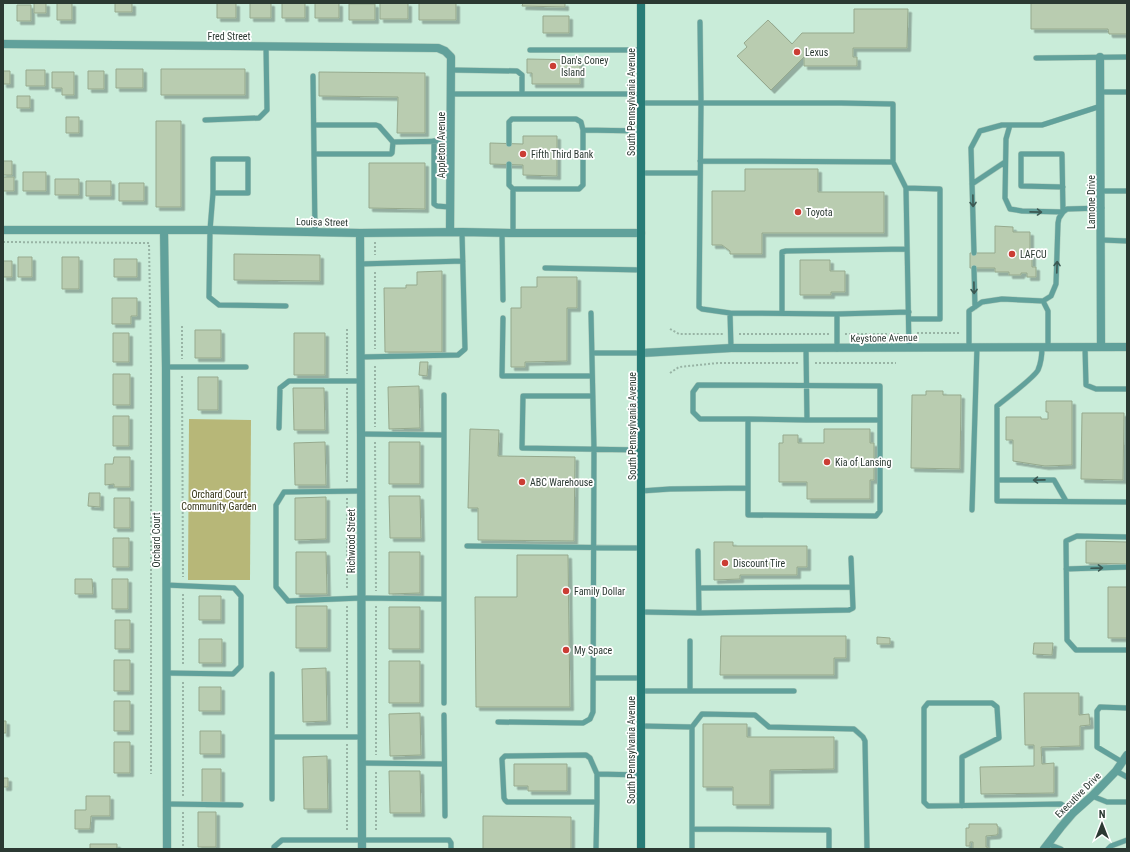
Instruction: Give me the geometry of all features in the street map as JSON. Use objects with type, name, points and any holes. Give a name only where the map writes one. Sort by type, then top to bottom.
[{"type":"main road","name":"South Pennsylvania Avenue","points":[[641,3],[641,849]]},
{"type":"street","name":"Fred Street","points":[[3,44],[438,48],[446,51],[451,57]]},
{"type":"street","name":"Appleton Avenue","points":[[450,232],[451,57]]},
{"type":"street","name":"Lamone Drive","points":[[1100,57],[1102,191],[1101,347]]},
{"type":"street","name":"Louisa Street","points":[[3,230],[210,230],[360,233],[641,233]]},
{"type":"street","name":"Orchard Court","points":[[164,231],[166,367],[167,849]]},
{"type":"street","name":"Richwood Street","points":[[360,233],[362,849]]},
{"type":"street","name":"Keystone Avenue","points":[[642,353],[731,348],[837,349],[1127,347]]},
{"type":"street","name":"Executive Drive","points":[[1046,846],[1073,813],[1116,771],[1127,755]]},
{"type":"lane","points":[[700,22],[701,103],[699,307],[702,309],[730,312],[836,314],[909,312]]},
{"type":"lane","points":[[205,120],[259,118],[267,110],[266,46]]},
{"type":"lane","points":[[530,50],[642,50]]},
{"type":"lane","points":[[1036,58],[1127,57]]},
{"type":"lane","points":[[451,70],[517,71],[522,75],[522,94]]},
{"type":"lane","points":[[314,76],[315,231]]},
{"type":"lane","points":[[1101,92],[1127,92]]},
{"type":"lane","points":[[451,94],[642,94]]},
{"type":"lane","points":[[641,104],[893,104],[893,162],[906,188],[909,348]]},
{"type":"lane","points":[[974,253],[971,148],[980,131],[1010,125],[1042,125],[1101,106]]},
{"type":"lane","points":[[509,144],[509,122],[512,120],[576,120],[581,122],[583,130],[583,185],[581,188],[513,189]]},
{"type":"lane","points":[[314,125],[376,125],[379,126],[392,142],[391,154],[315,154]]},
{"type":"lane","points":[[1010,125],[1006,139],[1005,162],[1005,198],[1010,209],[1022,211],[1063,212]]},
{"type":"lane","points":[[583,130],[641,131]]},
{"type":"lane","points":[[434,141],[434,204],[437,206],[450,207]]},
{"type":"lane","points":[[392,142],[451,141]]},
{"type":"lane","points":[[1063,187],[1021,186],[1021,154],[1062,154],[1063,187],[1063,212]]},
{"type":"lane","points":[[213,193],[248,193],[248,159],[213,159],[209,297],[219,305],[286,306]]},
{"type":"lane","points":[[700,161],[893,162]]},
{"type":"lane","points":[[972,184],[1005,162]]},
{"type":"lane","points":[[509,164],[510,185],[513,189],[513,233]]},
{"type":"lane","points":[[641,173],[700,173]]},
{"type":"lane","points":[[906,188],[940,189],[940,320],[909,319]]},
{"type":"lane","points":[[1102,191],[1127,191]]},
{"type":"lane","points":[[972,510],[973,348],[969,333],[969,311],[982,302],[1002,299],[1043,300],[1051,296],[1056,284],[1059,218],[1067,209],[1102,208]]},
{"type":"lane","points":[[361,357],[458,355],[465,349],[462,232]]},
{"type":"lane","points":[[502,233],[502,300]]},
{"type":"lane","points":[[1102,240],[1127,241]]},
{"type":"lane","points":[[782,313],[782,252],[793,250],[907,249]]},
{"type":"lane","points":[[360,264],[463,261]]},
{"type":"lane","points":[[545,268],[642,270]]},
{"type":"lane","points":[[974,268],[975,307]]},
{"type":"lane","points":[[1043,300],[1048,311],[1045,348],[1038,371],[1020,388],[997,406],[997,501],[1066,500],[1127,502]]},
{"type":"lane","points":[[730,312],[731,348]]},
{"type":"lane","points":[[498,722],[583,723],[590,719],[593,712],[594,449],[591,313]]},
{"type":"lane","points":[[836,314],[837,349]]},
{"type":"lane","points":[[503,318],[502,376],[592,376]]},
{"type":"lane","points":[[806,348],[807,420]]},
{"type":"lane","points":[[1085,348],[1086,385],[1096,389],[1127,389]]},
{"type":"lane","points":[[592,353],[642,353]]},
{"type":"lane","points":[[166,367],[246,367]]},
{"type":"lane","points":[[279,428],[280,388],[289,381],[361,381]]},
{"type":"lane","points":[[748,419],[748,515],[876,516],[880,511],[880,420],[880,386],[698,385],[693,392],[693,412],[700,419],[748,419],[807,420],[880,420]]},
{"type":"lane","points":[[444,395],[444,703]]},
{"type":"lane","points":[[592,396],[523,396],[522,448],[641,450]]},
{"type":"lane","points":[[361,434],[444,435]]},
{"type":"lane","points":[[997,480],[1054,480],[1066,500]]},
{"type":"lane","points":[[641,491],[748,488]]},
{"type":"lane","points":[[362,491],[284,492],[276,504],[276,587],[288,601],[361,598],[444,599]]},
{"type":"lane","points":[[1127,537],[1077,536],[1066,541],[1067,640],[1076,650],[1127,650]]},
{"type":"lane","points":[[467,546],[640,548]]},
{"type":"lane","points":[[698,551],[699,613]]},
{"type":"lane","points":[[641,612],[699,613],[849,610],[853,608],[851,558]]},
{"type":"lane","points":[[1066,569],[1127,567]]},
{"type":"lane","points":[[166,585],[234,588],[241,596],[241,666],[233,674],[167,673]]},
{"type":"lane","points":[[699,588],[852,587]]},
{"type":"lane","points":[[690,641],[690,691]]},
{"type":"lane","points":[[272,674],[272,799]]},
{"type":"lane","points":[[594,678],[641,678]]},
{"type":"lane","points":[[641,691],[794,691]]},
{"type":"lane","points":[[962,806],[962,756],[999,738],[997,707],[992,703],[928,703],[924,708],[924,802],[928,806],[962,806],[1061,804],[1073,813]]},
{"type":"lane","points":[[1122,762],[1097,746],[1097,711],[1100,707],[1127,708]]},
{"type":"lane","points":[[692,849],[692,727],[702,714],[755,715],[769,727],[854,729],[863,737],[865,741],[867,849]]},
{"type":"lane","points":[[444,715],[445,816]]},
{"type":"lane","points":[[641,726],[692,727]]},
{"type":"lane","points":[[272,737],[361,737]]},
{"type":"lane","points":[[596,849],[597,802],[597,774],[590,758],[586,755],[505,756],[502,759],[504,798],[507,802],[597,802]]},
{"type":"lane","points":[[361,763],[444,764]]},
{"type":"lane","points":[[1116,771],[1127,777]]},
{"type":"lane","points":[[597,774],[641,775]]},
{"type":"lane","points":[[1092,796],[1106,802],[1127,802]]},
{"type":"lane","points":[[167,804],[241,806]]},
{"type":"lane","points":[[692,829],[829,830],[829,849]]},
{"type":"lane","points":[[274,849],[274,847],[282,840],[449,840],[452,849]]},
{"type":"lane","points":[[1108,849],[1111,846],[1127,840]]},
{"type":"lane","points":[[1046,846],[1061,849]]},
{"type":"path","points":[[375,232],[376,840]]},
{"type":"path","points":[[3,242],[149,243],[151,366],[151,774]]},
{"type":"path","points":[[670,329],[679,334],[969,333]]},
{"type":"path","points":[[670,373],[679,367],[718,363],[896,363]]},
{"type":"green space","name":"Orchard Court Community Garden","points":[[189,419],[251,420],[250,580],[188,580]]},
{"type":"building","points":[[34,3],[46,3],[46,13],[34,13]]},
{"type":"building","points":[[57,3],[72,3],[72,20],[57,20]]},
{"type":"building","points":[[115,3],[132,3],[132,12],[115,12]]},
{"type":"building","points":[[217,3],[236,3],[236,18],[217,18]]},
{"type":"building","points":[[250,3],[271,3],[271,18],[250,18]]},
{"type":"building","points":[[282,3],[305,3],[305,18],[282,18]]},
{"type":"building","points":[[315,3],[339,3],[339,18],[315,18]]},
{"type":"building","points":[[380,3],[408,3],[408,19],[380,19]]},
{"type":"building","points":[[419,3],[456,3],[456,20],[419,20]]},
{"type":"building","points":[[523,3],[565,3],[565,7],[522,6]]},
{"type":"building","points":[[1031,3],[1127,3],[1127,34],[1109,34],[1108,29],[1031,29]]},
{"type":"building","points":[[349,4],[375,4],[375,20],[349,20]]},
{"type":"building","points":[[17,5],[31,5],[31,21],[17,21]]},
{"type":"building","name":"Lexus","points":[[854,9],[908,9],[907,48],[853,48],[853,57],[857,57],[857,66],[804,66],[804,57],[771,90],[737,56],[747,47],[744,43],[768,20],[792,44],[802,33],[854,33]]},
{"type":"building","points":[[543,16],[569,16],[569,33],[543,33]]},
{"type":"building","name":"Dan's Coney Island","points":[[527,59],[580,60],[580,84],[532,84],[532,73],[527,73]]},
{"type":"building","points":[[116,69],[143,69],[143,88],[116,88]]},
{"type":"building","points":[[161,69],[245,69],[245,95],[161,95]]},
{"type":"building","points":[[26,70],[45,70],[45,86],[26,86]]},
{"type":"building","points":[[3,71],[10,71],[10,84],[3,84]]},
{"type":"building","points":[[88,71],[104,71],[104,89],[88,89]]},
{"type":"building","points":[[52,72],[74,72],[74,95],[62,95],[62,88],[52,88]]},
{"type":"building","points":[[319,72],[425,73],[425,133],[397,133],[398,97],[319,96]]},
{"type":"building","points":[[17,96],[30,96],[30,108],[17,108]]},
{"type":"building","points":[[66,117],[79,117],[79,133],[66,133]]},
{"type":"building","points":[[156,121],[181,121],[181,207],[156,207]]},
{"type":"building","name":"Fifth Third Bank","points":[[523,136],[557,136],[557,176],[523,175],[523,165],[490,164],[490,143],[523,144]]},
{"type":"building","points":[[3,161],[12,161],[12,175],[3,175]]},
{"type":"building","points":[[369,163],[425,163],[425,209],[369,208]]},
{"type":"building","name":"Toyota","points":[[745,169],[818,169],[818,192],[884,192],[884,233],[762,233],[762,254],[730,254],[730,251],[722,245],[712,245],[712,191],[745,191]]},
{"type":"building","points":[[23,172],[46,172],[46,191],[23,191]]},
{"type":"building","points":[[3,177],[14,177],[14,191],[3,191]]},
{"type":"building","points":[[55,179],[79,179],[79,195],[55,195]]},
{"type":"building","points":[[86,181],[111,181],[111,196],[86,196]]},
{"type":"building","points":[[119,183],[144,183],[144,201],[119,201]]},
{"type":"building","points":[[995,226],[1013,227],[1013,232],[1030,232],[1030,254],[1032,254],[1032,267],[1036,267],[1036,277],[1027,277],[1027,273],[1021,273],[1021,275],[1009,275],[1009,272],[995,272],[995,268],[970,268],[970,253],[995,253]]},
{"type":"building","points":[[234,254],[320,255],[320,281],[234,280]]},
{"type":"building","points":[[18,257],[32,257],[32,277],[18,277]]},
{"type":"building","points":[[62,257],[79,257],[79,289],[62,289]]},
{"type":"building","points":[[114,259],[137,259],[137,277],[114,277]]},
{"type":"building","points":[[800,260],[830,260],[830,271],[845,271],[845,292],[831,292],[831,295],[800,295]]},
{"type":"building","points":[[3,261],[12,261],[12,277],[3,277]]},
{"type":"building","points":[[442,271],[442,352],[385,352],[384,288],[406,288],[406,285],[417,285],[417,272]]},
{"type":"building","points":[[537,277],[577,277],[577,308],[567,308],[567,361],[525,362],[525,367],[511,367],[511,308],[521,308],[521,287],[537,287]]},
{"type":"building","points":[[112,298],[137,298],[137,316],[131,316],[131,324],[112,324]]},
{"type":"building","points":[[195,330],[221,330],[221,358],[195,358]]},
{"type":"building","points":[[113,333],[129,333],[129,362],[113,362]]},
{"type":"building","points":[[294,333],[325,333],[325,375],[294,375]]},
{"type":"building","points":[[420,362],[428,362],[427,376],[419,375]]},
{"type":"building","points":[[113,374],[130,374],[130,405],[113,405]]},
{"type":"building","points":[[198,377],[218,377],[218,410],[198,410]]},
{"type":"building","points":[[419,386],[420,428],[389,429],[388,387]]},
{"type":"building","points":[[293,388],[324,388],[325,430],[294,430]]},
{"type":"building","points":[[926,391],[943,391],[943,395],[961,395],[960,469],[911,468],[912,395],[926,395]]},
{"type":"building","points":[[1046,401],[1072,401],[1072,465],[1045,466],[1013,461],[1013,440],[1006,440],[1006,417],[1041,417],[1041,419],[1048,419],[1048,412],[1046,412]]},
{"type":"building","points":[[1082,413],[1124,413],[1123,480],[1081,479]]},
{"type":"building","points":[[113,416],[129,416],[129,446],[113,446]]},
{"type":"building","name":"ABC Warehouse","points":[[470,429],[499,430],[498,456],[575,457],[574,541],[478,540],[478,508],[468,508]]},
{"type":"building","name":"Kia of Lansing","points":[[824,429],[870,429],[870,443],[874,443],[874,480],[870,480],[870,499],[807,499],[807,482],[779,482],[779,443],[783,443],[783,435],[798,435],[798,443],[824,443]]},
{"type":"building","points":[[325,442],[326,485],[295,485],[294,443]]},
{"type":"building","points":[[389,442],[420,442],[420,484],[389,484]]},
{"type":"building","points":[[114,457],[130,457],[130,487],[114,487],[114,484],[105,485],[105,464],[113,464]]},
{"type":"building","points":[[89,493],[100,493],[100,507],[88,506]]},
{"type":"building","points":[[389,496],[420,496],[421,538],[390,538]]},
{"type":"building","points":[[326,497],[326,539],[295,540],[295,498]]},
{"type":"building","points":[[114,498],[130,498],[130,528],[114,528]]},
{"type":"building","points":[[113,538],[129,538],[129,567],[113,567]]},
{"type":"building","points":[[1086,541],[1127,542],[1127,564],[1086,563]]},
{"type":"building","points":[[714,542],[733,542],[733,546],[807,546],[807,567],[797,567],[797,575],[740,575],[740,579],[714,580]]},
{"type":"building","points":[[296,552],[326,552],[327,594],[296,594]]},
{"type":"building","points":[[389,552],[420,552],[420,593],[389,594]]},
{"type":"building","points":[[517,555],[568,555],[570,707],[476,707],[475,597],[517,597]]},
{"type":"building","points":[[75,579],[92,579],[93,594],[75,594]]},
{"type":"building","points":[[112,579],[128,579],[128,609],[112,609]]},
{"type":"building","points":[[1108,587],[1127,587],[1127,638],[1108,638]]},
{"type":"building","points":[[199,596],[221,596],[221,620],[199,620]]},
{"type":"building","points":[[296,606],[327,606],[327,648],[296,648]]},
{"type":"building","points":[[389,607],[420,607],[420,649],[389,649]]},
{"type":"building","points":[[115,620],[130,620],[130,649],[115,649]]},
{"type":"building","points":[[721,636],[846,636],[846,658],[834,658],[834,675],[720,675]]},
{"type":"building","points":[[877,637],[890,638],[890,644],[877,644]]},
{"type":"building","points":[[199,639],[222,639],[222,663],[199,663]]},
{"type":"building","points":[[1034,643],[1053,643],[1052,655],[1033,654]]},
{"type":"building","points":[[114,660],[130,660],[130,691],[114,691]]},
{"type":"building","points":[[389,661],[420,661],[420,703],[389,703]]},
{"type":"building","points":[[326,668],[327,721],[303,722],[302,669]]},
{"type":"building","points":[[199,687],[221,687],[221,711],[199,711]]},
{"type":"building","points":[[1024,693],[1079,693],[1079,715],[1089,714],[1090,725],[1080,726],[1080,746],[1041,747],[1042,764],[1054,763],[1054,793],[981,794],[980,767],[1034,766],[1034,745],[1025,745]]},
{"type":"building","points":[[114,701],[130,701],[130,731],[114,731]]},
{"type":"building","points":[[420,713],[421,755],[390,756],[389,714]]},
{"type":"building","points":[[3,721],[6,721],[6,733],[3,733]]},
{"type":"building","points":[[703,724],[747,724],[747,737],[834,737],[834,769],[770,770],[770,805],[733,805],[733,787],[703,787]]},
{"type":"building","points":[[200,731],[221,731],[221,754],[200,754]]},
{"type":"building","points":[[114,742],[130,742],[130,773],[114,773]]},
{"type":"building","points":[[327,756],[328,809],[304,809],[303,757]]},
{"type":"building","points":[[514,764],[567,764],[567,791],[528,791],[528,786],[514,786]]},
{"type":"building","points":[[202,769],[221,769],[221,803],[202,803]]},
{"type":"building","points":[[389,771],[420,771],[421,813],[390,813]]},
{"type":"building","points":[[3,778],[8,778],[8,787],[3,787]]},
{"type":"building","points":[[86,796],[110,796],[110,816],[91,816],[90,829],[75,829],[75,810],[86,810]]},
{"type":"building","points":[[198,812],[216,812],[216,847],[198,847]]},
{"type":"building","points":[[483,816],[571,817],[571,849],[483,849]]},
{"type":"building","points":[[969,824],[997,824],[998,834],[986,836],[986,847],[988,847],[988,849],[973,849],[973,842],[970,842],[970,846],[966,846],[966,828],[969,828]]},
{"type":"building","points":[[90,844],[117,844],[117,849],[90,849]]},
{"type":"place","name":"Lexus","points":[[797,52]]},
{"type":"place","name":"Dan's Coney Island","points":[[553,66]]},
{"type":"place","name":"Fifth Third Bank","points":[[523,154]]},
{"type":"place","name":"Toyota","points":[[798,212]]},
{"type":"place","name":"LAFCU","points":[[1012,254]]},
{"type":"place","name":"Kia of Lansing","points":[[827,462]]},
{"type":"place","name":"ABC Warehouse","points":[[522,482]]},
{"type":"place","name":"Discount Tire","points":[[725,563]]},
{"type":"place","name":"Family Dollar","points":[[566,591]]},
{"type":"place","name":"My Space","points":[[566,650]]}]
